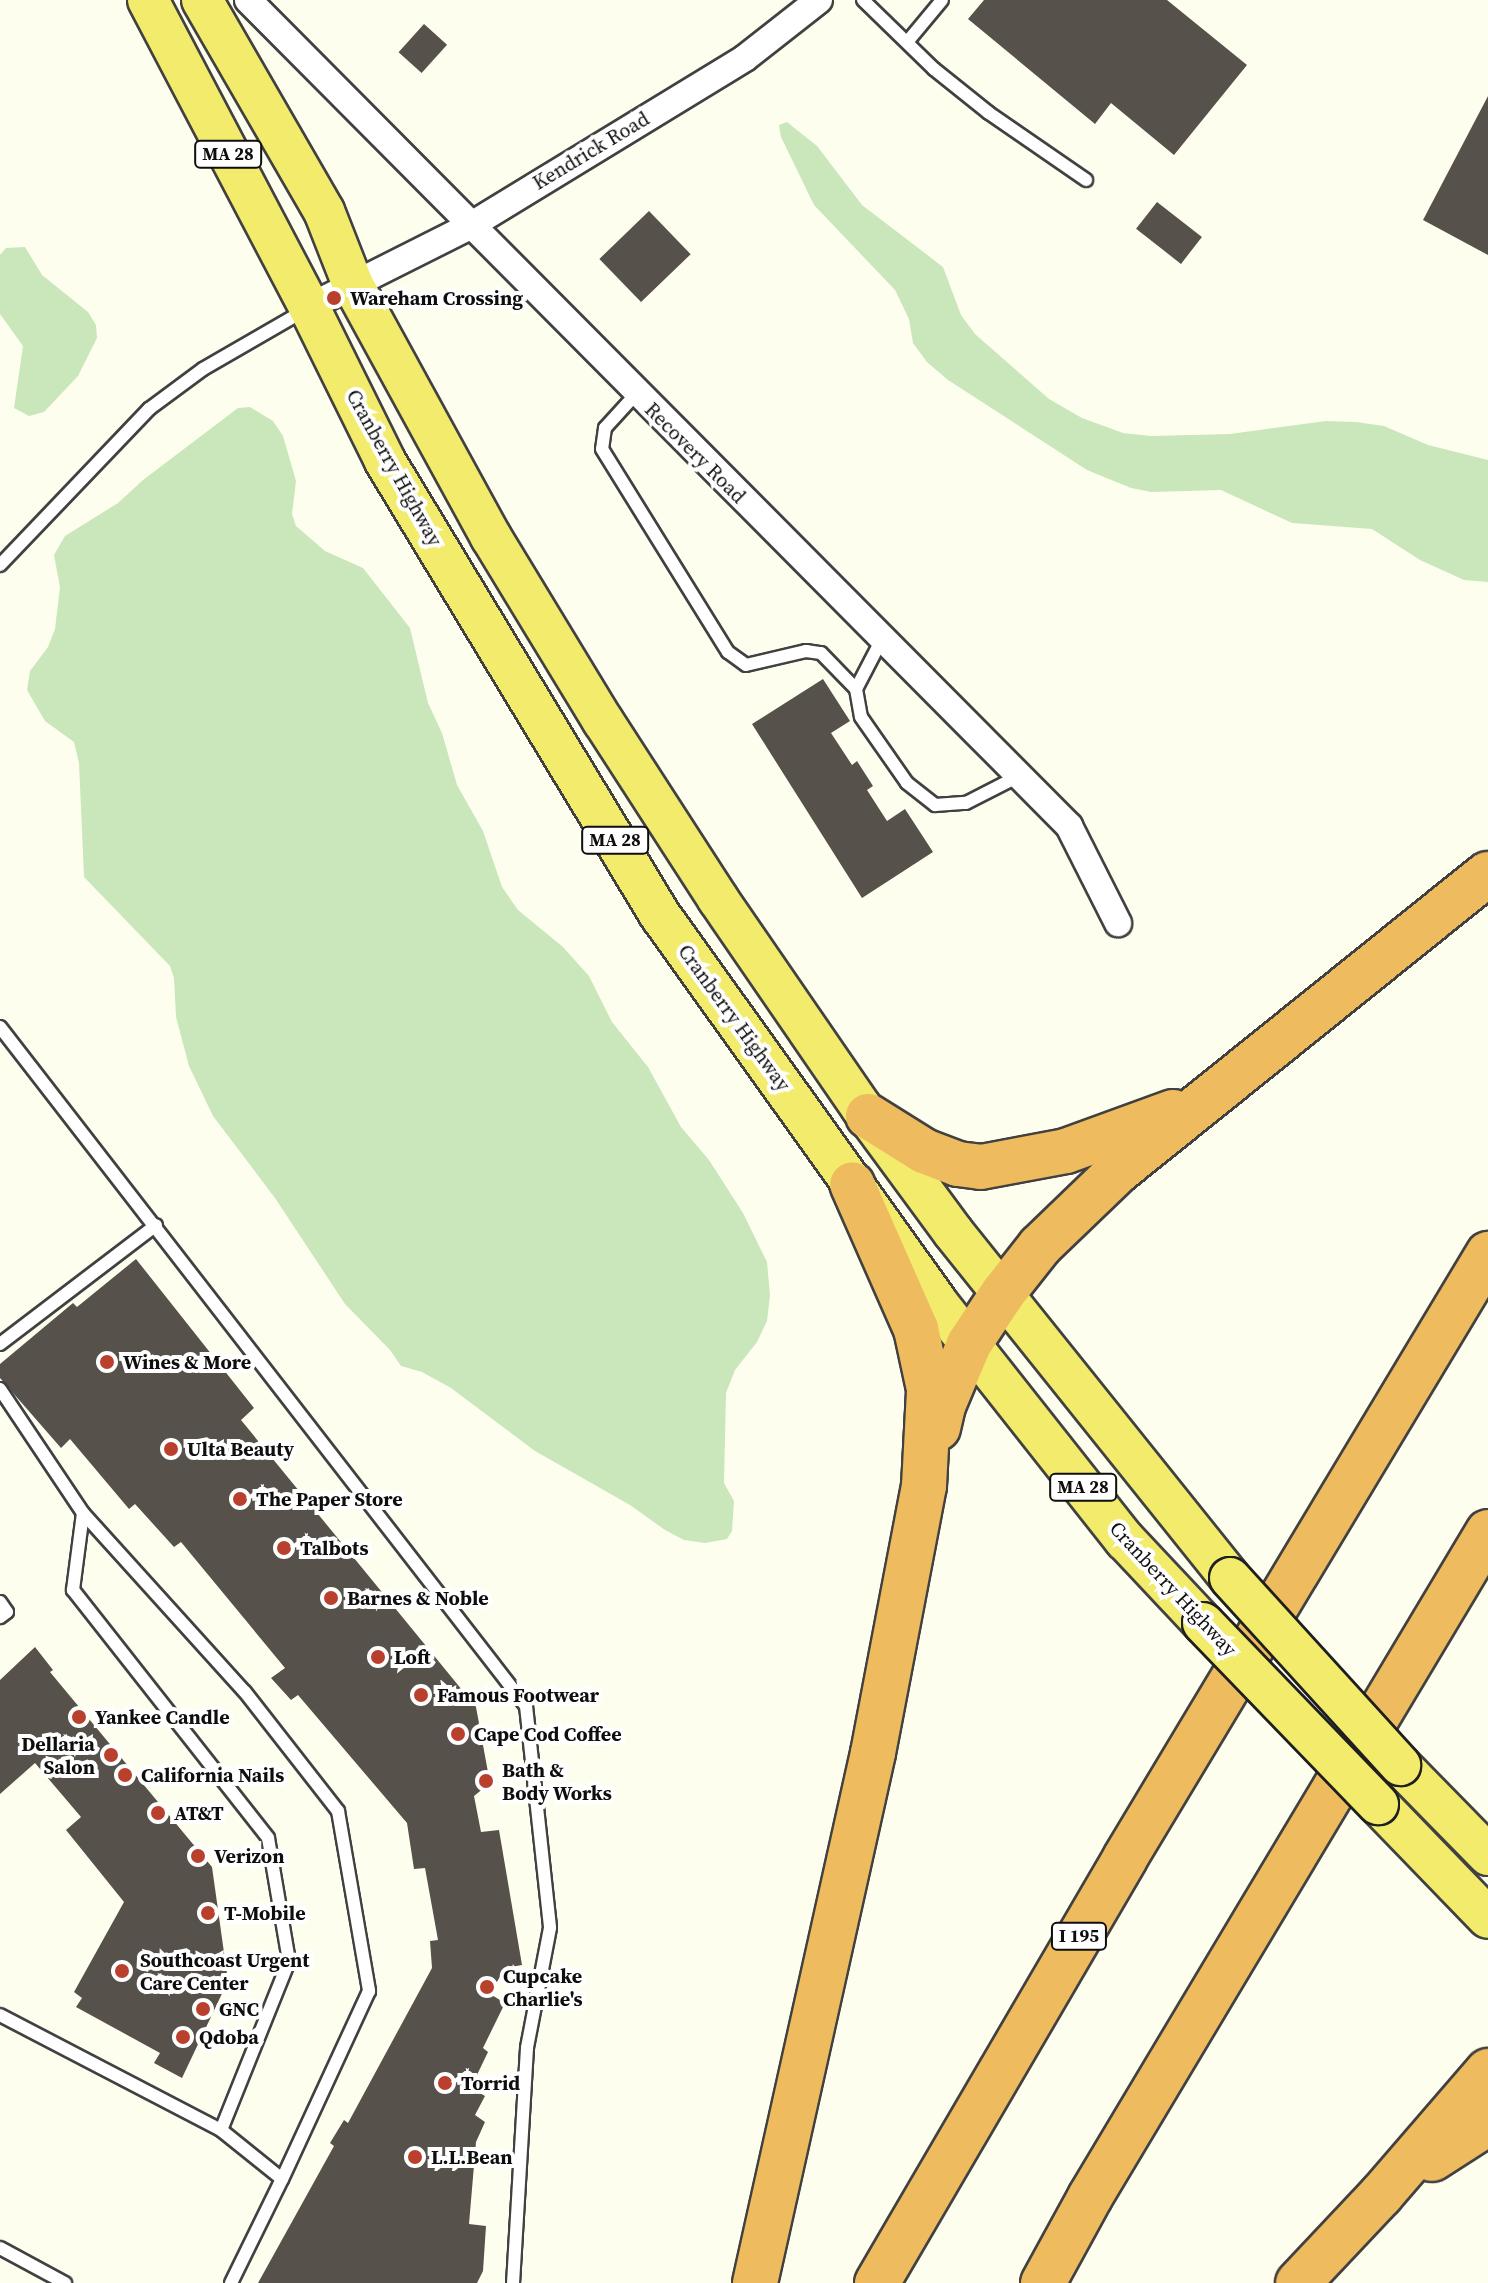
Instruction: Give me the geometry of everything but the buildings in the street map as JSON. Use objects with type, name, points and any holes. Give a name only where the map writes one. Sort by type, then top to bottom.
[{"type":"highway","points":[[755,2283],[854,1843],[924,1486],[943,1406],[969,1344],[1040,1246],[1118,1171],[1488,874]]},
{"type":"highway","points":[[868,1116],[924,1151],[958,1164],[981,1167],[1066,1151],[1205,1100]]},
{"type":"highway","points":[[852,1184],[916,1329],[929,1389],[924,1486]]},
{"type":"highway","name":"I 195","points":[[877,2283],[1125,1858],[1488,1254]]},
{"type":"highway","points":[[1043,2283],[1090,2197],[1488,1532]]},
{"type":"highway","points":[[1298,2283],[1381,2195],[1488,2071]]},
{"type":"highway","points":[[1381,2195],[1488,2123]]},
{"type":"main road","name":"Cranberry Highway","points":[[148,0],[309,307],[385,461],[660,915],[969,1344],[1125,1540],[1488,1918]]},
{"type":"main road","name":"MA 28","points":[[202,0],[324,211],[353,285],[491,537],[603,721],[718,899],[868,1116],[1003,1293],[1230,1578],[1400,1765],[1488,1855]]},
{"type":"street","name":"Recovery Road","points":[[248,0],[636,394],[1069,826],[1118,923]]},
{"type":"street","name":"Kendrick Road","points":[[309,307],[470,226],[745,58],[819,0]]},
{"type":"lane","points":[[863,0],[934,69],[989,113],[1086,180]]},
{"type":"lane","points":[[908,41],[942,0]]},
{"type":"lane","points":[[0,565],[149,409],[203,369],[309,307]]},
{"type":"lane","points":[[636,394],[605,428],[602,449],[728,652],[746,665],[806,651],[821,653],[856,689],[861,717],[907,783],[935,805],[966,803],[1019,776]]},
{"type":"lane","points":[[856,689],[882,639]]},
{"type":"lane","points":[[0,1027],[526,1706],[550,1928],[527,2048],[513,2283]]},
{"type":"lane","points":[[0,1344],[156,1225]]},
{"type":"lane","points":[[0,1389],[83,1513],[245,1692],[338,1811],[369,1991],[231,2283]]},
{"type":"lane","points":[[83,1513],[73,1590],[268,1838],[289,1961],[221,2130]]},
{"type":"lane","points":[[0,1602],[7,1612],[0,1617]]},
{"type":"lane","points":[[0,2015],[221,2130],[282,2179]]},
{"type":"lane","points":[[0,2248],[65,2283]]},
{"type":"green space","points":[[787,122],[817,146],[862,205],[943,267],[961,315],[975,334],[1049,399],[1082,418],[1123,433],[1151,436],[1230,434],[1326,421],[1356,422],[1384,426],[1428,445],[1488,460],[1488,582],[1464,580],[1420,560],[1372,529],[1292,523],[1221,490],[1151,492],[1131,488],[1087,470],[948,380],[927,362],[913,343],[909,319],[895,290],[814,205],[781,137],[779,125]]},
{"type":"green space","points":[[25,247],[42,275],[88,312],[96,325],[97,338],[78,376],[44,412],[29,416],[14,408],[23,346],[0,314],[0,255],[6,248]]},
{"type":"green space","points":[[250,407],[273,421],[283,436],[296,481],[292,514],[296,526],[325,551],[363,568],[410,628],[428,703],[442,733],[457,785],[483,831],[502,887],[518,910],[563,947],[589,976],[612,1022],[648,1067],[681,1127],[709,1160],[743,1213],[767,1262],[770,1295],[767,1321],[757,1342],[735,1370],[726,1393],[724,1483],[734,1501],[732,1531],[727,1539],[705,1543],[684,1540],[665,1530],[630,1505],[535,1451],[451,1388],[422,1372],[401,1366],[390,1350],[345,1304],[275,1198],[213,1116],[189,1066],[176,1017],[174,978],[170,966],[84,877],[79,763],[74,742],[45,721],[27,690],[30,671],[48,647],[55,629],[60,587],[54,555],[65,536],[118,503],[143,480],[238,408]]},
{"type":"place","name":"Wareham Crossing","points":[[334,298]]},
{"type":"place","name":"Wines & More","points":[[107,1362]]},
{"type":"place","name":"Ulta Beauty","points":[[171,1449]]},
{"type":"place","name":"The Paper Store","points":[[240,1499]]},
{"type":"place","name":"Talbots","points":[[284,1548]]},
{"type":"place","name":"Barnes & Noble","points":[[331,1598]]},
{"type":"place","name":"Loft","points":[[378,1657]]},
{"type":"place","name":"Famous Footwear","points":[[421,1695]]},
{"type":"place","name":"Yankee Candle","points":[[79,1717]]},
{"type":"place","name":"Cape Cod Coffee","points":[[458,1734]]},
{"type":"place","name":"Dellaria Salon","points":[[111,1755]]},
{"type":"place","name":"California Nails","points":[[125,1775]]},
{"type":"place","name":"Bath & Body Works","points":[[486,1781]]},
{"type":"place","name":"AT&T","points":[[158,1813]]},
{"type":"place","name":"Verizon","points":[[198,1856]]},
{"type":"place","name":"T-Mobile","points":[[208,1913]]},
{"type":"place","name":"Southcoast Urgent Care Center","points":[[122,1971]]},
{"type":"place","name":"Cupcake Charlie's","points":[[487,1987]]},
{"type":"place","name":"GNC","points":[[203,2009]]},
{"type":"place","name":"Qdoba","points":[[183,2037]]},
{"type":"place","name":"Torrid","points":[[445,2083]]},
{"type":"place","name":"L.L.Bean","points":[[415,2157]]}]
